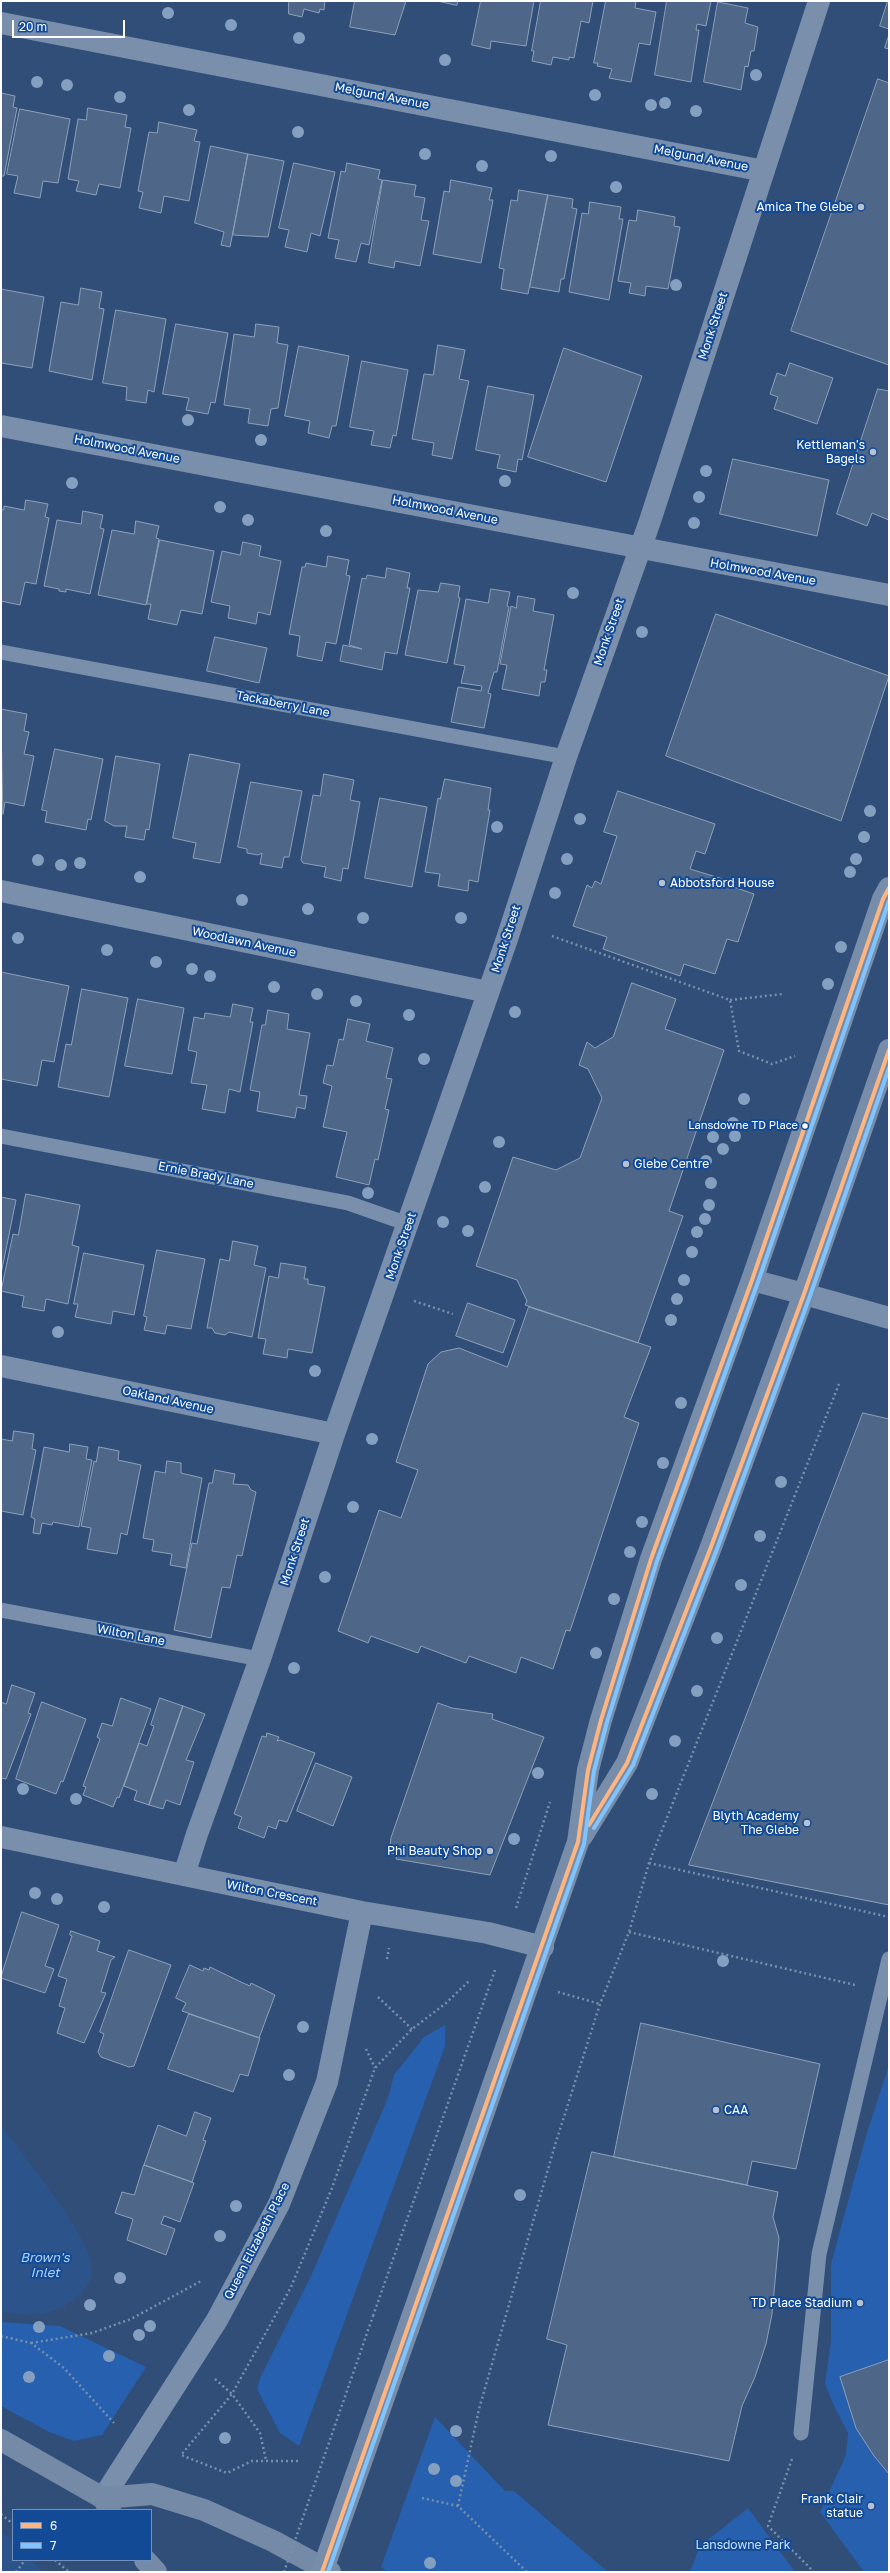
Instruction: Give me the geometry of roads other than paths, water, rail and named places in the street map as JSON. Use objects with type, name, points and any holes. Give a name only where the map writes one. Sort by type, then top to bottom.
[{"type":"main road","points":[[322,2572],[543,1947],[578,1842],[588,1770],[604,1707],[651,1559],[752,1280],[882,898],[889,888]]},
{"type":"main road","points":[[578,1842],[627,1763],[711,1547],[804,1294],[889,1050]]},
{"type":"main road","points":[[752,1280],[804,1294]]},
{"type":"main road","points":[[1,2440],[106,2504],[152,2494],[204,2510],[273,2540],[330,2572]]},
{"type":"main road","points":[[146,2561],[156,2572]]},
{"type":"street","name":"Monk Street","points":[[184,1875],[197,1834],[260,1659],[334,1434],[488,992],[566,757],[639,548],[819,1]]},
{"type":"street","name":"Melgund Avenue","points":[[1,23],[764,171]]},
{"type":"street","name":"Holmwood Avenue","points":[[1,426],[889,595]]},
{"type":"street","name":"Woodlawn Avenue","points":[[1,891],[488,992]]},
{"type":"street","points":[[804,1294],[889,1318]]},
{"type":"street","name":"Oakland Avenue","points":[[1,1366],[334,1434]]},
{"type":"street","name":"Wilton Crescent","points":[[1,1837],[362,1912],[488,1933],[543,1947]]},
{"type":"street","name":"Queen Elizabeth Place","points":[[106,2504],[216,2320],[279,2204],[327,2082],[362,1912]]},
{"type":"lane","name":"Tackaberry Lane","points":[[1,652],[566,757]]},
{"type":"lane","name":"Ernie Brady Lane","points":[[1,1136],[348,1202],[408,1224]]},
{"type":"lane","name":"Wilton Lane","points":[[1,1610],[260,1659]]},
{"type":"lane","points":[[801,2433],[819,2254],[889,1959]]},
{"type":"water","name":"Brown's Inlet","points":[[1,2125],[68,2216],[80,2236],[92,2268],[89,2283],[79,2295],[64,2307],[47,2313],[19,2314],[1,2311]]},
{"type":"water","points":[[1,2531],[12,2541],[12,2561],[32,2561],[42,2572],[1,2572]]},
{"type":"place","name":"Amica The Glebe","points":[[861,207]]},
{"type":"place","name":"Kettleman's Bagels","points":[[873,452]]},
{"type":"place","name":"Abbotsford House","points":[[662,883]]},
{"type":"place","name":"Lansdowne TD Place","points":[[805,1126]]},
{"type":"place","name":"Glebe Centre","points":[[626,1164]]},
{"type":"place","name":"Blyth Academy The Glebe","points":[[807,1823]]},
{"type":"place","name":"Phi Beauty Shop","points":[[490,1851]]},
{"type":"place","name":"CAA","points":[[716,2110]]},
{"type":"place","name":"TD Place Stadium","points":[[860,2303]]},
{"type":"place","name":"Frank Clair statue","points":[[871,2506]]},
{"type":"park label","name":"Lansdowne Park","points":[[743,2545]]}]
